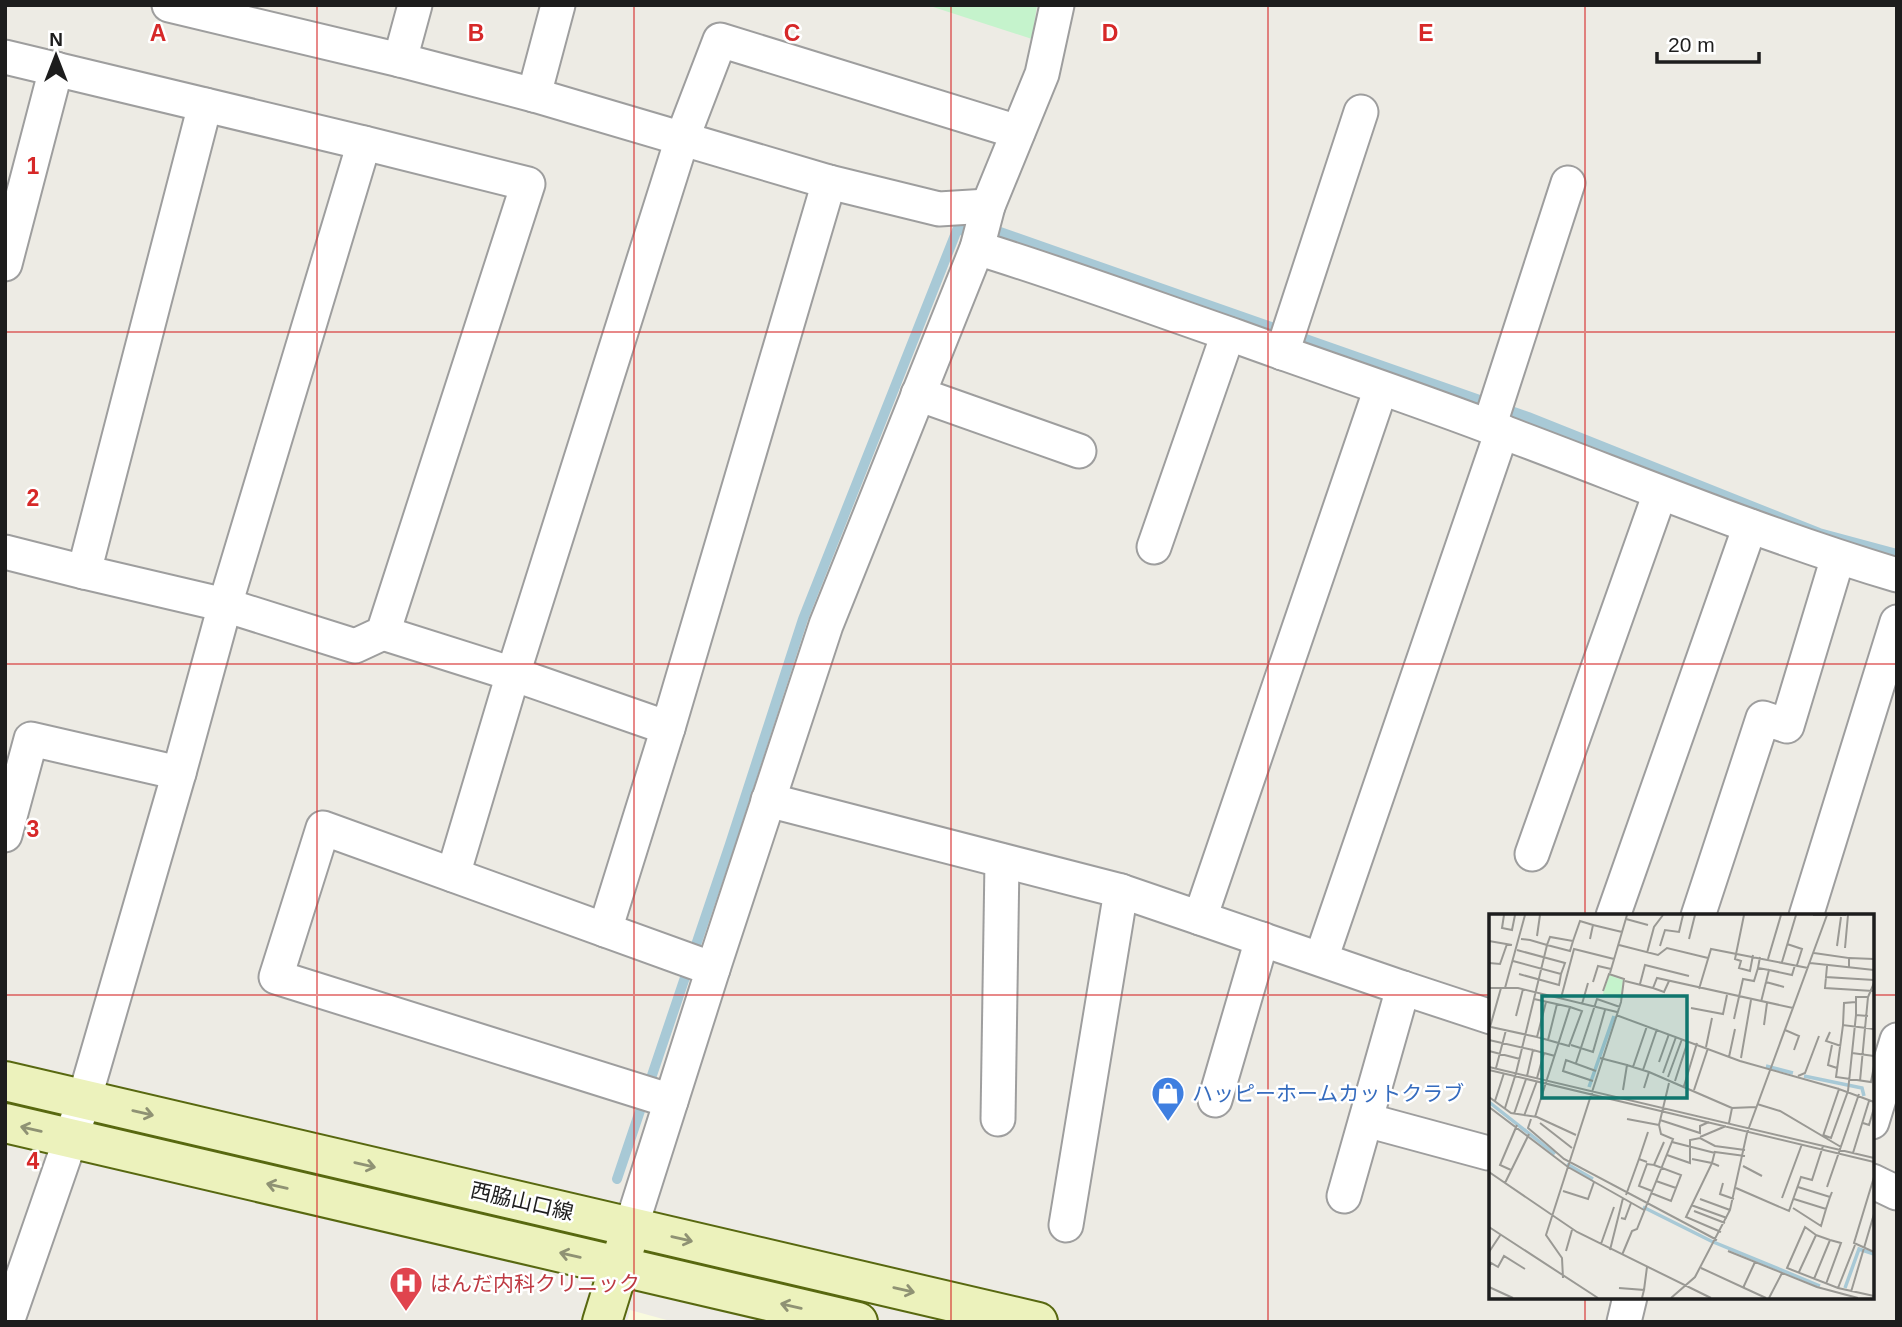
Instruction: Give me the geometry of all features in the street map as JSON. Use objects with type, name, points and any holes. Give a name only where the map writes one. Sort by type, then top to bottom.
[{"type":"street","points":[[169,5],[258,15],[400,60],[534,95],[829,181],[939,209],[983,227],[1045,269],[1228,334],[1288,334],[1381,388],[1497,415],[1660,493],[1897,575]]},
{"type":"street","points":[[400,60],[415,5]]},
{"type":"street","points":[[534,95],[558,5]]},
{"type":"street","points":[[601,1322],[631,1227],[664,1099],[707,967],[768,800],[826,625],[1042,74],[1056,5]]},
{"type":"street","points":[[453,874],[513,674],[682,139],[720,40],[1018,132]]},
{"type":"street","points":[[5,57],[528,184],[383,633]]},
{"type":"street","points":[[5,264],[56,69]]},
{"type":"street","points":[[84,572],[205,105]]},
{"type":"street","points":[[1288,334],[1361,112]]},
{"type":"street","points":[[7,1322],[84,1100],[225,605],[365,143]]},
{"type":"street","points":[[605,930],[668,728],[829,181]]},
{"type":"street","points":[[1321,959],[1497,415],[1568,183]]},
{"type":"street","points":[[1154,547],[1228,334]]},
{"type":"street","points":[[1200,918],[1381,388]]},
{"type":"street","points":[[918,394],[1079,451]]},
{"type":"street","points":[[1532,854],[1660,493]]},
{"type":"street","points":[[1614,914],[1750,526]]},
{"type":"street","points":[[5,552],[225,605],[355,646],[383,633],[513,674],[668,728]]},
{"type":"street","points":[[1699,914],[1763,718],[1787,726],[1839,557]]},
{"type":"street","points":[[1807,914],[1897,622]]},
{"type":"street","points":[[5,835],[18,736],[178,773]]},
{"type":"street","points":[[768,800],[1121,891],[1489,1016]]},
{"type":"street","points":[[664,1099],[276,977],[323,828],[707,967]]},
{"type":"street","points":[[998,1119],[1002,861]]},
{"type":"street","points":[[1066,1225],[1121,891]]},
{"type":"street","points":[[1215,1100],[1262,939]]},
{"type":"street","points":[[1344,1196],[1403,988]]},
{"type":"street","points":[[1874,1115],[1897,1040]]},
{"type":"street","name":"西脇山口線","points":[[5,1081],[1038,1322]]},
{"type":"street","points":[[1366,1120],[1488,1153]]},
{"type":"street","name":"西脇山口線","points":[[5,1123],[858,1322]]},
{"type":"street","points":[[1874,1182],[1897,1193]]},
{"type":"street","points":[[1624,1322],[1630,1299]]},
{"type":"shaded area","points":[[630,1310],[674,1322],[627,1322]]},
{"type":"green space","points":[[927,5],[1037,5],[1032,39]]},
{"type":"waterway","points":[[617,1179],[803,619],[957,230],[1000,232],[1528,417],[1819,533],[1897,554]]},
{"type":"place","name":"ハッピーホームカットクラブ","points":[[1168,1123]]},
{"type":"place","name":"はんだ内科クリニック","points":[[406,1313]]}]
